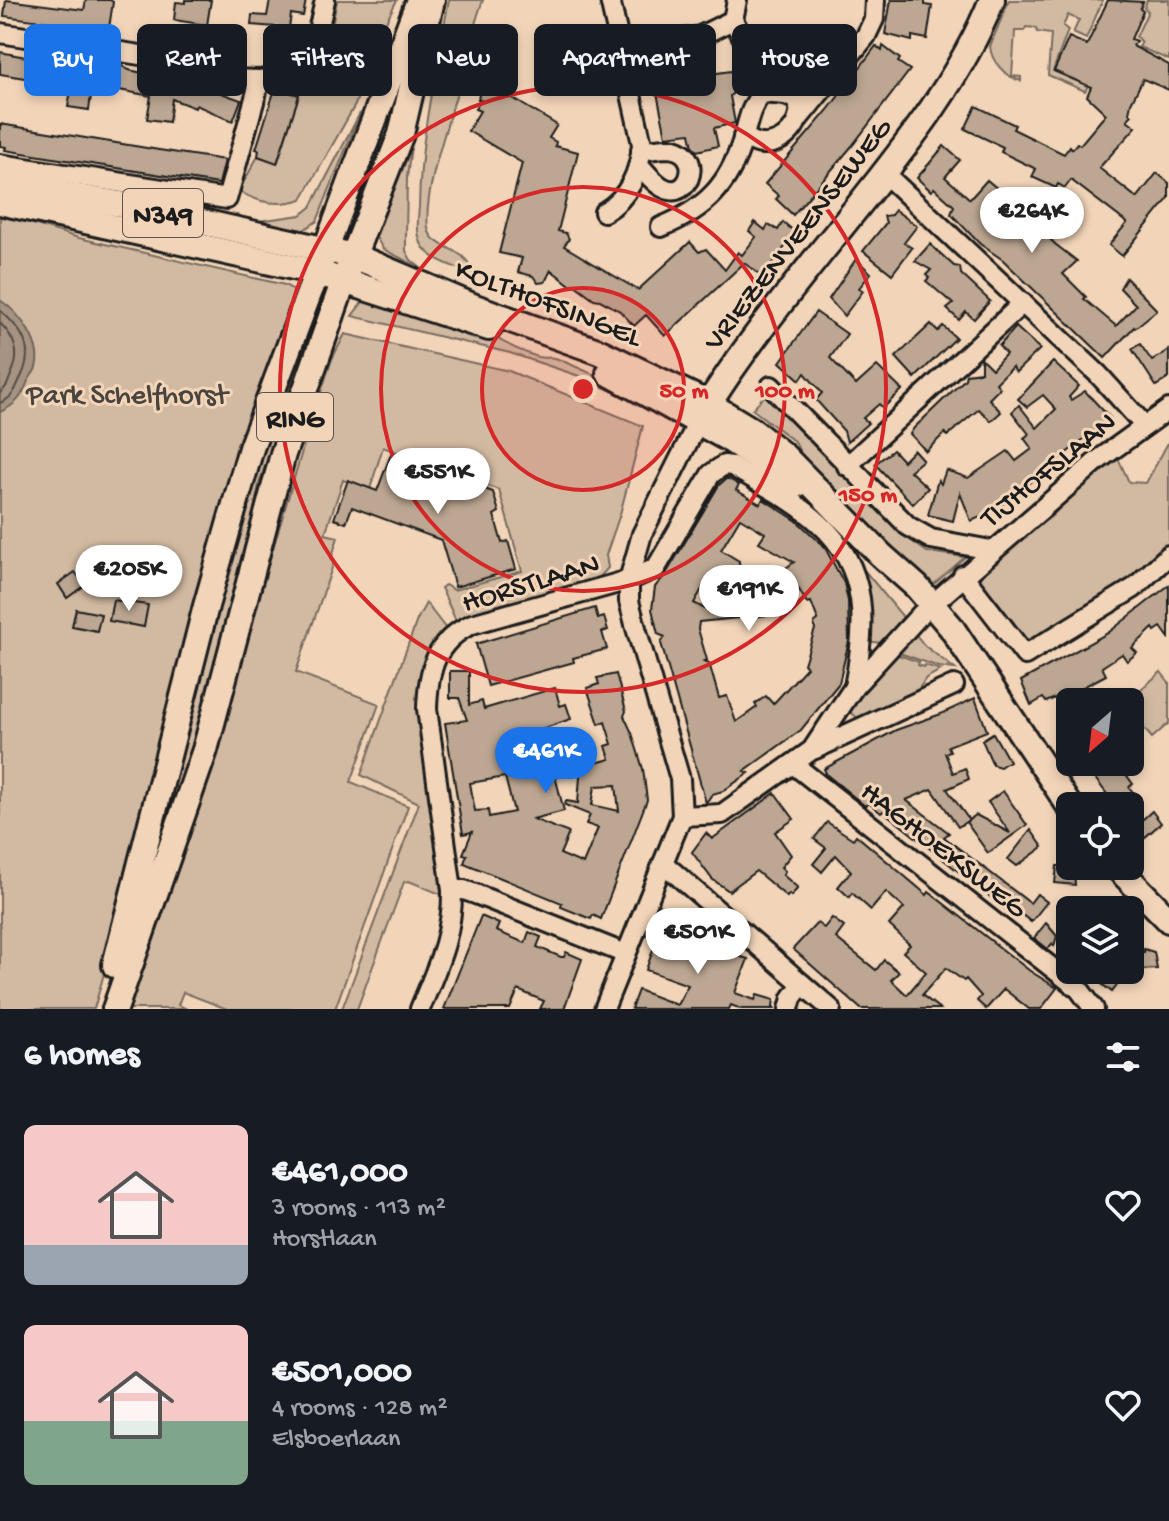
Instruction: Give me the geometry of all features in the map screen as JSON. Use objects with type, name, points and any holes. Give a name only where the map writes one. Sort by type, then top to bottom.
[{"type":"main road","points":[[325,248],[419,0]]},
{"type":"main road","points":[[344,280],[401,134],[432,0]]},
{"type":"main road","name":"VRIEZENVEENSEWEG","points":[[703,413],[736,360],[884,173],[951,82],[992,0]]},
{"type":"main road","name":"N349","points":[[0,184],[126,205],[325,248]]},
{"type":"main road","name":"N349","points":[[0,202],[344,280]]},
{"type":"main road","name":"KOLTHOFSINGEL","points":[[325,248],[354,256],[460,301],[600,352],[703,413],[829,502],[901,571],[926,609],[962,647],[1060,792]]},
{"type":"main road","name":"RING","points":[[103,1009],[235,500],[271,390],[325,248]]},
{"type":"main road","name":"KOLTHOFSINGEL","points":[[344,280],[535,344],[703,413]]},
{"type":"main road","name":"RING","points":[[115,1009],[205,750],[283,454],[344,280]]},
{"type":"main road","points":[[1130,880],[1169,920]]},
{"type":"street","points":[[0,33],[191,63],[232,79],[260,80],[281,77],[297,67],[316,40],[325,0]]},
{"type":"street","points":[[610,0],[616,24]]},
{"type":"street","points":[[735,24],[733,20],[737,0]]},
{"type":"street","points":[[743,137],[763,144],[781,139],[794,127],[866,36],[874,19],[875,0]]},
{"type":"street","points":[[716,28],[733,20]]},
{"type":"street","points":[[0,164],[227,199],[260,80]]},
{"type":"street","points":[[604,212],[612,208],[626,192],[640,158],[630,96]]},
{"type":"street","points":[[661,227],[697,210],[730,174],[753,103],[759,96]]},
{"type":"street","points":[[787,96],[797,100],[799,118]]},
{"type":"street","points":[[884,173],[1098,374],[1144,425]]},
{"type":"street","points":[[847,466],[1023,303]]},
{"type":"street","points":[[771,386],[908,526],[931,539],[991,550]]},
{"type":"street","name":"TIJHOFSLAAN","points":[[812,750],[854,687],[926,609],[991,550],[1144,425],[1169,409]]},
{"type":"street","name":"VRIEZENVEENSEWEG","points":[[604,1009],[682,816],[680,779],[633,615],[629,580],[642,534],[703,413]]},
{"type":"street","name":"HORSTLAAN","points":[[420,1009],[449,936],[452,890],[427,709],[427,681],[434,663],[456,631],[629,580],[656,568],[711,474],[718,468],[732,466],[819,522],[850,563],[863,618],[854,687]]},
{"type":"street","points":[[963,575],[1025,655],[1134,588],[1169,555]]},
{"type":"street","name":"TIJHOFSLAAN","points":[[682,816],[722,814],[812,750],[954,685]]},
{"type":"street","name":"HAGHOEKSWEG","points":[[793,764],[1079,989],[1094,1009]]},
{"type":"street","points":[[663,863],[831,1009]]},
{"type":"street","points":[[452,890],[478,895],[626,954]]},
{"type":"street","points":[[789,1009],[792,998],[802,984]]},
{"type":"green space","points":[[337,0],[397,0],[385,24],[332,24]]},
{"type":"green space","points":[[449,0],[483,0],[475,24],[444,24]]},
{"type":"green space","points":[[1009,0],[1103,0],[1086,39],[1073,33],[1079,20],[1068,15],[1063,26],[1068,30],[1053,71],[1088,86],[1085,91],[1048,75],[1051,34],[1037,32],[1036,28],[1026,27],[1024,31],[1015,31],[1012,76],[1021,77],[1021,81],[1010,76],[1000,68],[990,46]]},
{"type":"green space","points":[[1147,0],[1169,0],[1169,60],[1139,47],[1142,42],[1136,37],[1148,11],[1144,8]]},
{"type":"green space","points":[[299,96],[358,96],[302,199],[270,203],[241,192],[258,156],[278,162]]},
{"type":"green space","points":[[431,96],[456,96],[429,196],[428,228],[436,241],[464,257],[473,274],[444,263],[421,243],[418,230],[420,181]]},
{"type":"green space","points":[[416,105],[407,178],[406,251],[422,269],[383,249],[374,234]]},
{"type":"green space","points":[[360,113],[317,221],[299,233],[251,222],[301,215],[311,207]]},
{"type":"green space","name":"Park Schelfhorst","points":[[0,214],[79,238],[285,285],[293,290],[295,299],[94,1009],[0,1009]]},
{"type":"green space","points":[[365,299],[488,333],[531,355],[558,359],[637,393],[663,415],[582,377],[510,353],[352,316]]},
{"type":"green space","points":[[310,308],[316,310],[259,484],[216,681],[152,872],[185,725],[235,530]]},
{"type":"green space","points":[[345,334],[509,371],[643,426],[606,555],[608,568],[598,579],[456,621],[441,588],[445,585],[454,590],[522,571],[499,490],[383,447],[370,489],[343,480],[325,534],[338,537],[331,560],[334,562],[296,672],[379,704],[351,782],[408,806],[335,1009],[227,1009],[183,992],[178,1005],[187,1009],[122,1009],[254,612],[309,428],[332,359]]},
{"type":"green space","points":[[769,391],[899,532],[927,552],[965,557],[932,586],[925,585],[808,469],[795,442],[752,409]]},
{"type":"green space","points":[[1169,441],[1169,547],[1107,597],[1032,645],[1027,643],[975,577],[1052,516],[1086,480],[1117,456],[1129,482],[1146,483]]},
{"type":"green space","points":[[859,564],[903,617],[881,643],[866,641]]},
{"type":"green space","points":[[426,603],[446,629],[426,657],[419,692],[445,896],[409,881],[404,882],[357,1009],[342,1009],[419,803],[361,775],[417,620]]},
{"type":"green space","points":[[913,631],[925,646],[955,669],[939,667],[894,651]]},
{"type":"green space","points":[[893,653],[919,662],[918,665],[941,670],[926,678],[916,693],[859,719],[850,712],[849,705]]},
{"type":"green space","points":[[1161,672],[1169,682],[1169,723],[1152,738],[1144,729],[1142,688]]},
{"type":"water","points":[[0,300],[28,330],[37,361],[21,396],[0,412]]},
{"type":"building","points":[[6,0],[84,10],[86,0],[113,2],[110,24],[62,24],[4,16]]},
{"type":"building","points":[[185,0],[211,0],[207,24],[174,20],[176,2],[185,3]]},
{"type":"building","points":[[270,0],[306,0],[303,16],[291,14],[290,24],[251,25],[252,15],[267,16]]},
{"type":"building","points":[[891,0],[925,0],[925,5],[932,6],[927,39],[912,36],[912,41],[885,34]]},
{"type":"building","points":[[1108,0],[1143,2],[1140,9],[1143,11],[1131,39],[1136,41],[1133,46],[1169,65],[1169,90],[1143,79],[1131,103],[1129,113],[1132,115],[1127,120],[1136,127],[1099,168],[1137,198],[1157,173],[1169,183],[1169,198],[1122,256],[1109,245],[1127,223],[1071,180],[1065,188],[1058,184],[1056,188],[1032,177],[1036,169],[1001,152],[1003,147],[965,129],[976,106],[1015,125],[1013,129],[1064,154],[1070,146],[1072,149],[1077,143],[1080,145],[1106,114],[1087,96],[1091,87],[1054,71],[1069,37],[1087,45]]},
{"type":"building","points":[[876,46],[882,51],[883,46],[910,70],[852,146],[793,215],[765,184],[838,96],[857,96],[857,71]]},
{"type":"building","points":[[0,52],[24,57],[24,78],[0,74]]},
{"type":"building","points":[[121,66],[137,72],[137,93],[121,90]]},
{"type":"building","points":[[732,72],[730,96],[735,123],[714,128],[718,146],[697,151],[690,133],[666,136],[658,96],[716,96],[716,73]]},
{"type":"building","points":[[70,96],[91,96],[89,110],[68,107]]},
{"type":"building","points":[[151,96],[230,96],[241,100],[233,121],[196,105],[195,108],[172,99],[169,122],[147,119]]},
{"type":"building","points":[[273,96],[299,96],[277,163],[258,156],[259,150],[256,149]]},
{"type":"building","points":[[479,96],[509,96],[557,125],[549,138],[556,142],[555,146],[578,152],[558,231],[566,233],[569,239],[564,246],[638,290],[690,242],[699,252],[706,249],[725,270],[738,252],[742,255],[756,237],[749,231],[755,222],[765,230],[768,225],[778,230],[783,222],[796,233],[762,276],[744,263],[665,336],[646,315],[634,326],[620,311],[594,299],[551,270],[545,282],[538,283],[533,276],[518,272],[522,258],[499,253],[522,163],[468,131],[480,111],[475,109],[481,100]]},
{"type":"building","points":[[0,124],[225,160],[219,184],[41,156],[5,150],[6,147],[0,146]]},
{"type":"building","points":[[944,146],[960,160],[945,177],[970,199],[987,180],[1006,194],[1055,244],[1077,261],[1063,274],[1086,297],[1084,299],[1116,326],[1136,305],[1120,288],[1126,278],[1157,310],[1134,327],[1105,358],[1003,260],[980,244],[951,214],[954,206],[917,178]]},
{"type":"building","points":[[895,210],[917,226],[904,243],[912,248],[892,274],[863,251],[886,223],[884,216],[891,215]]},
{"type":"building","points":[[930,244],[954,266],[960,267],[961,274],[990,301],[974,319],[966,312],[959,320],[947,309],[953,304],[926,281],[929,278],[926,275],[931,270],[915,261]]},
{"type":"building","points":[[856,259],[871,273],[859,288],[863,291],[844,316],[829,299]]},
{"type":"building","points":[[816,312],[847,334],[830,358],[856,385],[877,366],[902,390],[883,408],[879,404],[863,418],[868,423],[847,442],[844,431],[816,400],[822,393],[805,373],[800,380],[780,362]]},
{"type":"building","points":[[931,324],[938,331],[943,326],[956,338],[915,378],[896,357]]},
{"type":"building","points":[[1016,327],[1040,349],[1016,372],[1012,367],[996,383],[1000,388],[989,399],[1001,412],[991,421],[979,409],[926,451],[910,434],[914,428],[965,379],[966,374],[981,372],[981,358],[992,369],[1006,354],[999,346]]},
{"type":"building","points":[[1140,344],[1152,361],[1169,350],[1169,378],[1156,386],[1132,349]]},
{"type":"building","points":[[1053,362],[1079,386],[1069,397],[1071,400],[1085,391],[1110,418],[993,512],[971,521],[960,493],[953,521],[928,515],[938,480],[941,484],[946,470],[968,478],[1008,451],[1016,461],[1032,449],[1024,438],[1029,434],[1012,412],[1019,405],[1037,428],[1056,409],[1043,395],[1027,407],[1018,399]]},
{"type":"building","points":[[893,450],[903,461],[914,450],[923,460],[910,471],[928,488],[913,504],[875,464]]},
{"type":"building","points":[[391,454],[493,492],[499,512],[494,515],[502,543],[508,541],[516,569],[455,587],[441,540],[352,507],[346,523],[334,519],[348,480],[377,491]]},
{"type":"building","points":[[727,478],[739,485],[736,490],[760,504],[763,499],[797,521],[824,546],[844,583],[848,601],[849,641],[839,683],[801,730],[744,771],[749,773],[723,791],[712,794],[706,803],[661,643],[665,637],[658,634],[652,609],[655,587],[666,574],[719,485]],"holes":[[[740,518],[765,533],[759,542],[794,562],[786,568],[807,603],[811,602],[818,620],[814,623],[804,664],[807,667],[773,704],[766,696],[755,704],[757,707],[736,722],[727,696],[719,698],[709,663],[704,661],[707,660],[698,629],[699,622],[770,615],[754,584],[762,579],[753,569],[740,583],[739,561],[721,550]],[[709,577],[730,589],[716,615],[694,603]]]},
{"type":"building","points":[[75,572],[85,585],[67,598],[58,584]]},
{"type":"building","points":[[1169,585],[1169,638],[1161,627],[1155,631],[1153,628],[1132,648],[1137,653],[1127,661],[1122,654],[1102,667],[1106,675],[1081,688],[1056,688],[1056,698],[1046,702],[1043,698],[1031,705],[1021,681],[1108,633]]},
{"type":"building","points":[[113,600],[148,605],[144,627],[109,621]]},
{"type":"building","points":[[595,608],[598,619],[604,617],[608,630],[602,632],[607,649],[573,658],[574,662],[488,686],[476,644]]},
{"type":"building","points":[[76,609],[101,614],[97,631],[72,626]]},
{"type":"building","points":[[450,671],[469,671],[469,705],[482,701],[484,709],[555,688],[560,706],[566,704],[571,719],[542,729],[548,751],[571,744],[572,748],[582,745],[589,765],[610,759],[606,746],[612,744],[605,722],[599,724],[587,688],[599,684],[597,678],[616,674],[626,711],[624,716],[643,769],[647,800],[601,919],[593,915],[591,919],[561,907],[562,903],[464,863],[467,855],[463,854],[472,832],[463,834],[445,723],[467,720],[459,698],[450,698]],"holes":[[[575,762],[580,776],[578,803],[566,801],[565,805],[590,815],[586,824],[598,828],[583,864],[560,854],[569,833],[533,819],[564,811],[553,768]],[[505,777],[514,812],[489,817],[488,810],[475,811],[470,783]],[[616,785],[619,811],[592,805],[595,786]]]},
{"type":"building","points":[[975,698],[987,731],[948,746],[950,751],[945,753],[953,773],[965,768],[969,779],[947,789],[969,820],[958,827],[932,789],[906,800],[949,833],[944,837],[1030,903],[1037,894],[1047,902],[1031,922],[1021,914],[1018,918],[1009,912],[883,811],[881,813],[869,803],[865,806],[827,775],[824,769],[896,730]]},
{"type":"building","points":[[993,733],[1009,761],[1000,767],[993,765],[982,740]]},
{"type":"building","points":[[1093,776],[1127,776],[1133,784],[1129,787],[1133,792],[1105,792]]},
{"type":"building","points":[[1003,791],[1027,825],[988,853],[966,822],[976,815],[1010,833],[988,802]]},
{"type":"building","points":[[775,793],[794,819],[775,832],[791,855],[781,867],[785,871],[783,875],[798,888],[787,897],[756,871],[729,891],[712,879],[692,852],[706,833],[712,839]]},
{"type":"building","points":[[1152,811],[1161,823],[1144,838],[1144,818]]},
{"type":"building","points":[[827,822],[853,839],[856,835],[927,895],[929,892],[1030,971],[1057,988],[1041,1009],[1029,1009],[1004,989],[986,1009],[977,1001],[981,996],[966,979],[964,981],[946,968],[922,995],[940,1009],[861,1009],[793,949],[817,923],[824,928],[832,918],[844,927],[836,938],[876,970],[884,960],[899,972],[891,980],[907,995],[926,972],[903,952],[910,945],[889,925],[904,908],[886,892],[871,910],[852,893],[849,897],[838,887],[851,871],[836,855],[822,872],[813,864],[826,848],[814,839]]},
{"type":"building","points":[[1031,830],[1043,847],[1017,866],[1008,859]]},
{"type":"building","points":[[1056,874],[1056,880],[1075,880],[1075,885],[1055,883]]},
{"type":"building","points":[[481,916],[499,924],[496,931],[525,943],[529,932],[541,937],[537,947],[561,957],[566,952],[582,959],[564,1009],[540,1009],[544,1001],[518,990],[510,1009],[444,1009]]},
{"type":"building","points":[[1046,923],[1056,935],[1054,946],[1052,944],[1048,949],[1034,938]]},
{"type":"building","points":[[661,927],[701,942],[700,945],[748,959],[735,993],[755,1000],[757,995],[774,1000],[775,1009],[741,1009],[731,1005],[729,1009],[631,1009],[638,990],[677,1005],[688,985],[646,970]]},
{"type":"building","points":[[1144,949],[1154,952],[1157,969],[1144,970]]},
{"type":"building","points":[[1102,984],[1118,984],[1112,992]]}]
